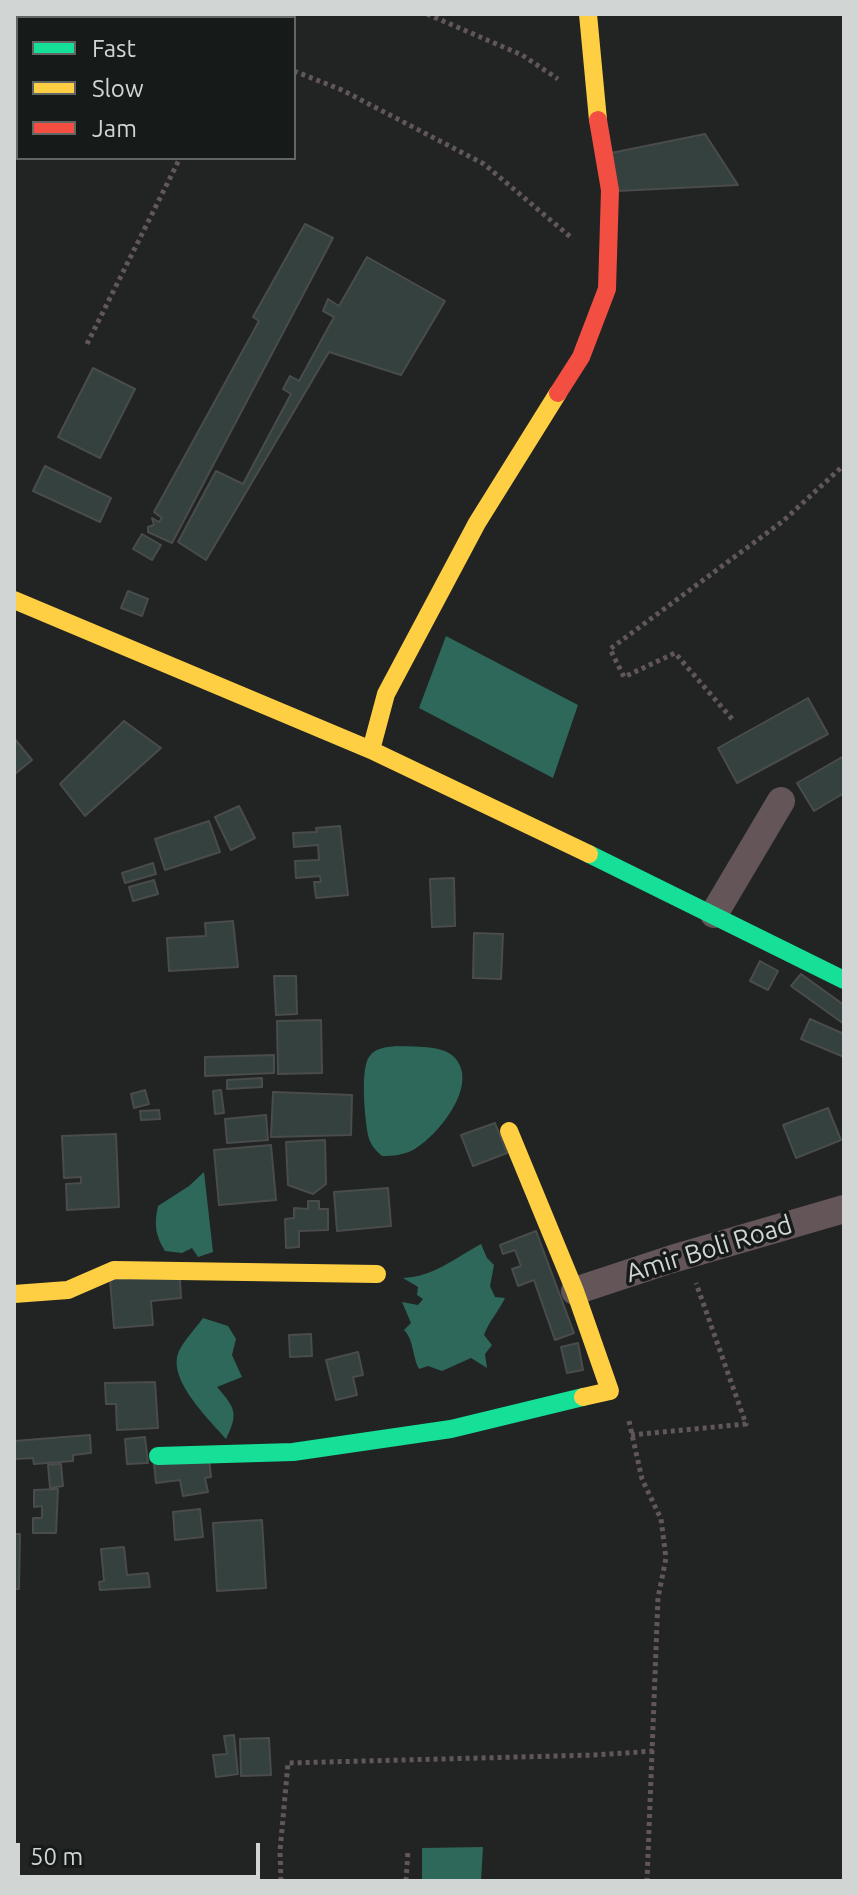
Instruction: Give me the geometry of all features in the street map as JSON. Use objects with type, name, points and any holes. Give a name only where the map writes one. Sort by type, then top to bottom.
[{"type":"street","points":[[371,750],[386,694],[477,523],[581,357],[607,289],[610,190],[595,102],[588,14]]},
{"type":"street","points":[[14,600],[371,750],[714,914],[844,980]]},
{"type":"street","points":[[714,914],[781,801]]},
{"type":"street","points":[[158,1456],[309,1450],[451,1429],[610,1391],[575,1291],[509,1131]]},
{"type":"street","name":"Amir Boli Road","points":[[575,1291],[844,1209]]},
{"type":"street","points":[[14,1294],[68,1290],[114,1270],[377,1274]]},
{"type":"path","points":[[427,14],[522,55],[595,102]]},
{"type":"path","points":[[296,72],[342,90],[484,164],[608,268]]},
{"type":"path","points":[[87,344],[179,160]]},
{"type":"path","points":[[732,719],[675,653],[624,677],[610,649],[783,521],[844,465]]},
{"type":"path","points":[[631,1435],[746,1424],[686,1255]]},
{"type":"path","points":[[610,1391],[629,1411],[631,1435],[642,1479],[661,1519],[666,1558],[658,1598],[647,1881]]},
{"type":"path","points":[[281,1881],[280,1851],[288,1763],[654,1751]]},
{"type":"path","points":[[406,1881],[408,1850]]},
{"type":"shaded area","points":[[446,636],[578,705],[553,778],[419,708]]},
{"type":"shaded area","points":[[398,1046],[427,1047],[448,1052],[461,1067],[462,1080],[453,1108],[433,1134],[409,1152],[382,1156],[373,1147],[368,1135],[364,1083],[366,1063],[375,1051]]},
{"type":"shaded area","points":[[204,1172],[213,1252],[198,1257],[192,1248],[182,1253],[165,1251],[156,1229],[158,1206]]},
{"type":"shaded area","points":[[481,1244],[494,1265],[490,1286],[495,1297],[505,1298],[484,1335],[492,1345],[485,1354],[487,1368],[471,1358],[442,1371],[428,1366],[419,1369],[410,1338],[404,1330],[411,1323],[402,1302],[418,1305],[423,1299],[417,1295],[418,1287],[403,1278],[434,1270]]},
{"type":"shaded area","points":[[203,1318],[228,1326],[236,1339],[232,1355],[242,1377],[217,1387],[233,1411],[233,1423],[226,1439],[191,1397],[178,1372],[180,1349]]},
{"type":"shaded area","points":[[483,1847],[481,1881],[422,1881],[422,1848]]},
{"type":"building","points":[[705,134],[738,185],[617,191],[611,153]]},
{"type":"building","points":[[305,224],[333,238],[172,543],[148,532],[148,527],[154,525],[152,518],[159,522],[162,518],[154,512],[259,321],[253,317]]},
{"type":"building","points":[[367,257],[445,301],[401,375],[329,352],[206,560],[178,542],[216,471],[243,484],[291,394],[283,389],[290,376],[299,381],[334,317],[323,311],[328,299],[339,306]]},
{"type":"building","points":[[93,368],[135,389],[100,458],[58,437]]},
{"type":"building","points":[[45,466],[111,498],[100,522],[33,491]]},
{"type":"building","points":[[142,534],[161,545],[152,560],[133,549]]},
{"type":"building","points":[[128,591],[148,599],[142,616],[121,608]]},
{"type":"building","points":[[808,698],[828,734],[737,783],[718,748]]},
{"type":"building","points":[[124,721],[161,748],[85,816],[60,784]]},
{"type":"building","points":[[14,738],[32,760],[15,774],[14,773]]},
{"type":"building","points":[[844,756],[844,793],[814,811],[797,783]]},
{"type":"building","points":[[239,806],[255,838],[231,850],[215,817]]},
{"type":"building","points":[[209,821],[220,852],[165,870],[155,839]]},
{"type":"building","points":[[340,826],[348,895],[316,898],[314,882],[321,882],[320,876],[296,878],[295,861],[319,860],[318,845],[294,847],[293,833],[317,832],[316,828]]},
{"type":"building","points":[[153,863],[156,874],[125,883],[122,873]]},
{"type":"building","points":[[454,878],[455,926],[432,927],[430,879]]},
{"type":"building","points":[[154,880],[158,894],[133,901],[129,887]]},
{"type":"building","points":[[233,921],[238,967],[169,971],[167,938],[206,936],[205,923]]},
{"type":"building","points":[[474,933],[503,934],[501,979],[473,978]]},
{"type":"building","points":[[760,961],[778,971],[768,990],[750,981]]},
{"type":"building","points":[[801,974],[844,1005],[844,1024],[791,986]]},
{"type":"building","points":[[274,976],[296,976],[297,1014],[276,1015]]},
{"type":"building","points":[[810,1019],[844,1034],[844,1057],[801,1039]]},
{"type":"building","points":[[321,1020],[322,1073],[278,1074],[277,1021]]},
{"type":"building","points":[[274,1055],[274,1073],[205,1076],[205,1057]]},
{"type":"building","points":[[262,1078],[262,1087],[227,1089],[227,1080]]},
{"type":"building","points":[[145,1090],[149,1104],[134,1108],[131,1094]]},
{"type":"building","points":[[221,1090],[224,1113],[215,1114],[213,1091]]},
{"type":"building","points":[[273,1092],[352,1095],[351,1135],[271,1137]]},
{"type":"building","points":[[828,1108],[841,1140],[796,1158],[783,1125]]},
{"type":"building","points":[[159,1110],[160,1119],[141,1120],[140,1111]]},
{"type":"building","points":[[266,1115],[268,1140],[227,1143],[225,1119]]},
{"type":"building","points":[[495,1123],[507,1153],[473,1166],[461,1135]]},
{"type":"building","points":[[116,1134],[119,1207],[67,1210],[66,1184],[81,1183],[81,1177],[64,1178],[62,1136]]},
{"type":"building","points":[[325,1140],[326,1184],[313,1194],[288,1185],[286,1142]]},
{"type":"building","points":[[271,1145],[276,1200],[219,1205],[214,1150]]},
{"type":"building","points":[[388,1188],[391,1226],[337,1231],[334,1192]]},
{"type":"building","points":[[308,1201],[319,1201],[319,1209],[328,1209],[328,1230],[299,1231],[299,1247],[286,1248],[285,1219],[294,1218],[294,1208],[308,1209]]},
{"type":"building","points":[[536,1231],[574,1333],[555,1340],[534,1280],[518,1286],[512,1269],[521,1266],[515,1250],[503,1254],[500,1245]]},
{"type":"building","points":[[110,1279],[180,1279],[181,1298],[151,1301],[153,1325],[114,1328]]},
{"type":"building","points":[[311,1334],[312,1356],[290,1357],[289,1335]]},
{"type":"building","points":[[578,1343],[583,1370],[567,1373],[561,1347]]},
{"type":"building","points":[[358,1352],[363,1375],[353,1377],[357,1395],[336,1400],[326,1360]]},
{"type":"building","points":[[155,1382],[158,1428],[117,1430],[116,1404],[106,1404],[105,1383]]},
{"type":"building","points":[[90,1435],[91,1453],[73,1455],[73,1461],[34,1464],[33,1458],[15,1459],[14,1441]]},
{"type":"building","points":[[145,1437],[148,1463],[127,1464],[125,1439]]},
{"type":"building","points":[[209,1458],[211,1477],[205,1478],[208,1492],[183,1496],[180,1480],[156,1483],[154,1464]]},
{"type":"building","points":[[61,1464],[63,1486],[50,1488],[48,1465]]},
{"type":"building","points":[[58,1489],[56,1533],[33,1533],[33,1518],[42,1518],[42,1506],[34,1507],[34,1490]]},
{"type":"building","points":[[200,1509],[203,1537],[175,1540],[173,1512]]},
{"type":"building","points":[[262,1520],[266,1588],[217,1591],[213,1523]]},
{"type":"building","points":[[14,1534],[20,1534],[19,1589],[14,1589]]},
{"type":"building","points":[[124,1547],[127,1575],[148,1573],[150,1587],[100,1590],[99,1582],[104,1581],[101,1549]]},
{"type":"building","points":[[234,1735],[238,1774],[216,1777],[213,1755],[227,1754],[224,1736]]},
{"type":"building","points":[[269,1738],[271,1775],[241,1776],[240,1739]]},
{"type":"traffic: fast","points":[[589,854],[844,980]]},
{"type":"traffic: fast","points":[[158,1456],[293,1452],[451,1429],[583,1397]]},
{"type":"traffic: slow","points":[[588,14],[598,120]]},
{"type":"traffic: slow","points":[[371,750],[386,694],[477,523],[558,393]]},
{"type":"traffic: slow","points":[[14,600],[371,750],[589,854]]},
{"type":"traffic: slow","points":[[509,1131],[575,1291],[610,1391],[583,1397]]},
{"type":"traffic: slow","points":[[14,1294],[68,1290],[114,1270],[377,1274]]},
{"type":"traffic: jam","points":[[558,393],[581,357],[607,289],[610,190],[598,120]]}]
